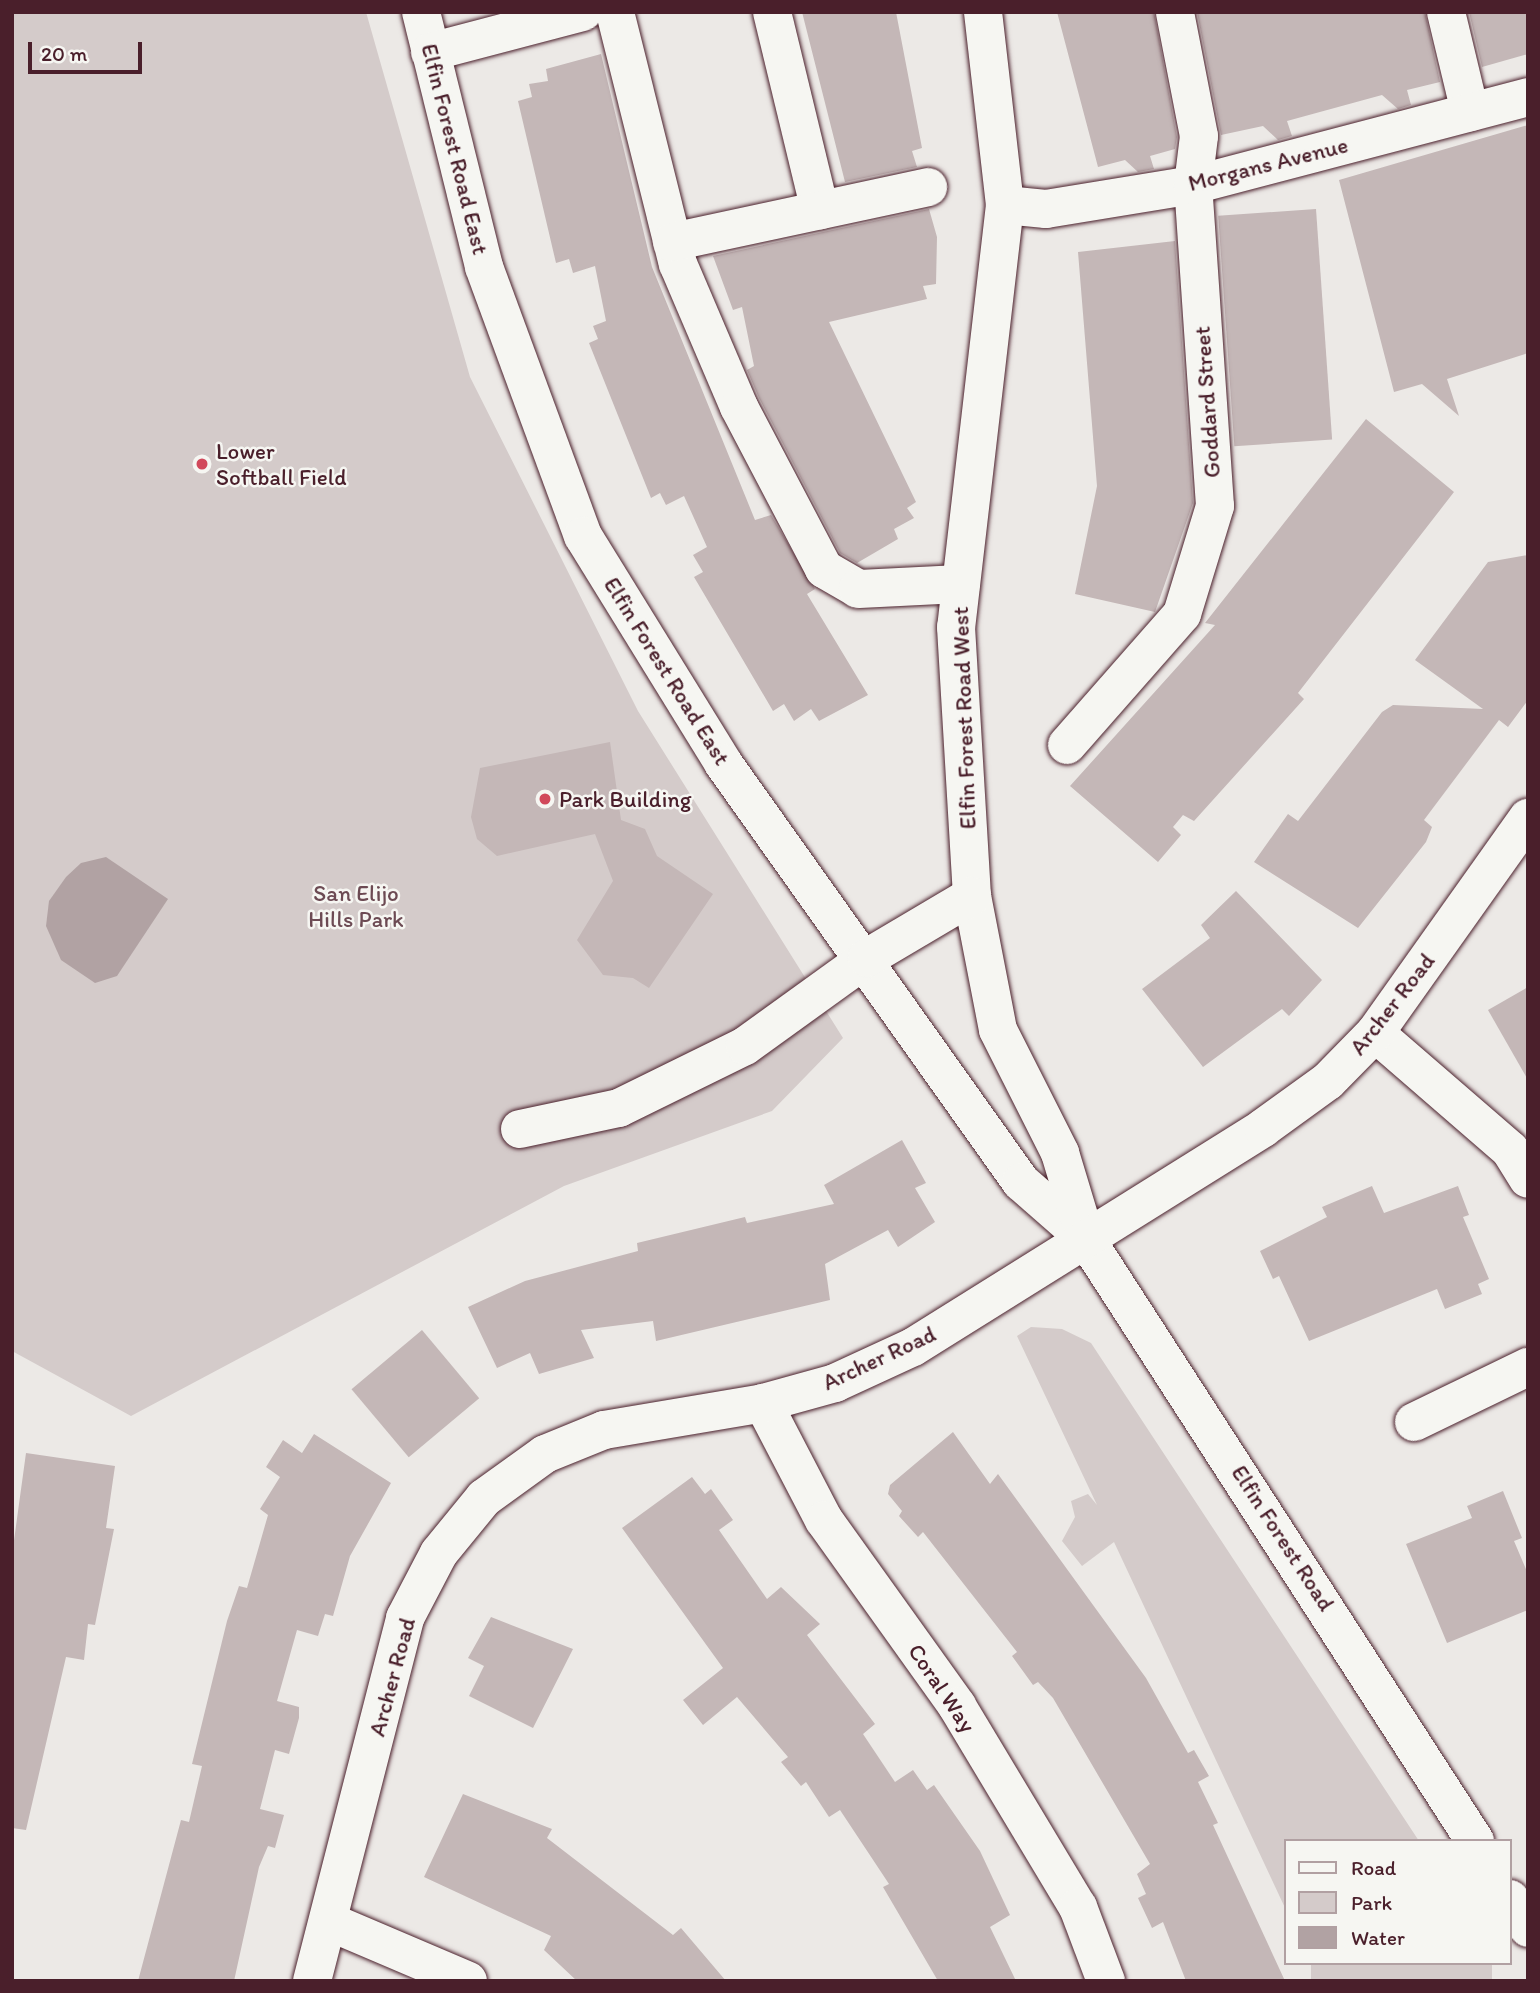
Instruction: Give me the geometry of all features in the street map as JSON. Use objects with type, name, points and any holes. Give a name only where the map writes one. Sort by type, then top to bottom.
[{"type":"street","name":"Elfin Forest Road East","points":[[421,12],[484,267],[583,536],[723,763],[867,958],[1021,1182],[1086,1239]]},
{"type":"street","points":[[430,52],[583,12]]},
{"type":"street","points":[[615,12],[672,242],[739,407],[824,569],[858,589],[961,584]]},
{"type":"street","points":[[772,12],[820,210]]},
{"type":"street","name":"Elfin Forest Road West","points":[[983,12],[1005,205],[956,627],[972,896],[998,1030],[1060,1153],[1086,1239]]},
{"type":"street","name":"Goddard Street","points":[[1067,745],[1182,614],[1215,506],[1193,185],[1199,136],[1175,12]]},
{"type":"street","points":[[1446,12],[1470,112]]},
{"type":"street","name":"Morgans Avenue","points":[[1005,205],[1046,209],[1193,185],[1528,97]]},
{"type":"street","points":[[672,242],[928,187]]},
{"type":"street","name":"Archer Road","points":[[312,1981],[330,1922],[405,1618],[439,1552],[484,1498],[545,1454],[604,1430],[763,1403],[835,1383],[913,1347],[1284,1112],[1328,1081],[1375,1033],[1528,818]]},
{"type":"street","points":[[520,1129],[619,1108],[734,1052],[867,958],[972,896]]},
{"type":"street","points":[[1375,1033],[1510,1150],[1528,1179]]},
{"type":"street","name":"Elfin Forest Road","points":[[1086,1239],[1474,1839]]},
{"type":"street","points":[[1414,1422],[1528,1367]]},
{"type":"street","name":"Coral Way","points":[[763,1403],[824,1520],[957,1706],[1078,1907],[1106,1981]]},
{"type":"street","points":[[1512,1902],[1528,1927]]},
{"type":"street","points":[[330,1922],[468,1981]]},
{"type":"green space","name":"San Elijo Hills Park","points":[[12,12],[366,12],[470,377],[638,711],[843,1038],[772,1111],[564,1186],[131,1416],[12,1351]]},
{"type":"green space","points":[[1031,1327],[1062,1329],[1091,1343],[1418,1839],[1284,1839],[1284,1906],[1114,1542],[1082,1566],[1062,1541],[1075,1517],[1071,1501],[1088,1494],[1097,1505],[1017,1336]]},
{"type":"green space","points":[[1311,1965],[1492,1965],[1492,1981],[1311,1981]]},
{"type":"water","points":[[106,857],[168,899],[117,976],[95,983],[61,960],[46,926],[49,901],[66,877],[81,863]]},
{"type":"building","points":[[802,12],[896,12],[922,148],[912,151],[917,167],[845,182]]},
{"type":"building","points":[[1057,12],[1154,12],[1177,137],[1175,149],[1150,156],[1154,169],[1138,172],[1125,160],[1098,167]]},
{"type":"building","points":[[1197,12],[1425,12],[1440,82],[1407,90],[1411,105],[1398,109],[1382,95],[1287,121],[1292,136],[1278,140],[1263,126],[1221,135]]},
{"type":"building","points":[[1469,12],[1528,12],[1528,54],[1482,67]]},
{"type":"building","points":[[601,54],[652,267],[755,520],[771,515],[815,589],[807,594],[868,695],[819,721],[811,709],[794,721],[784,704],[773,711],[694,577],[703,572],[693,555],[707,547],[684,496],[666,505],[660,493],[651,498],[589,343],[598,339],[593,326],[606,321],[595,266],[573,273],[569,259],[556,263],[518,101],[532,97],[529,84],[548,81],[546,69]]},
{"type":"building","points":[[1528,125],[1528,353],[1447,379],[1459,416],[1422,384],[1394,392],[1339,180]]},
{"type":"building","points":[[929,209],[937,237],[936,284],[923,286],[927,299],[829,322],[916,502],[907,508],[914,518],[894,529],[898,539],[857,563],[840,553],[759,398],[747,370],[754,366],[742,307],[733,310],[713,256]]},
{"type":"building","points":[[1316,209],[1332,439],[1234,446],[1218,216]]},
{"type":"building","points":[[1175,241],[1193,503],[1155,612],[1075,594],[1097,486],[1078,252]]},
{"type":"building","points":[[1366,419],[1454,492],[1298,693],[1304,699],[1194,821],[1183,815],[1173,827],[1181,835],[1158,862],[1070,786],[1215,625],[1205,623]]},
{"type":"building","points":[[1528,555],[1528,700],[1508,727],[1499,720],[1424,820],[1432,827],[1426,842],[1358,928],[1254,862],[1288,814],[1298,821],[1382,712],[1393,705],[1483,709],[1415,660],[1488,562]]},
{"type":"building","points":[[610,742],[621,820],[645,829],[657,856],[713,894],[649,988],[633,978],[603,975],[577,940],[613,881],[595,834],[497,856],[477,839],[471,817],[480,768]]},
{"type":"building","points":[[1236,891],[1322,980],[1289,1016],[1282,1009],[1203,1067],[1142,989],[1210,938],[1201,925]]},
{"type":"building","points":[[1528,987],[1528,1080],[1488,1010]]},
{"type":"building","points":[[902,1140],[926,1183],[915,1188],[935,1222],[898,1247],[888,1230],[825,1264],[830,1300],[656,1341],[653,1321],[581,1330],[594,1358],[539,1374],[530,1353],[497,1368],[468,1307],[525,1281],[638,1251],[637,1243],[745,1217],[747,1223],[834,1204],[824,1185]]},
{"type":"building","points":[[1372,1186],[1384,1213],[1458,1186],[1469,1215],[1463,1217],[1489,1279],[1478,1284],[1482,1294],[1445,1309],[1437,1289],[1309,1341],[1279,1276],[1273,1279],[1260,1251],[1327,1217],[1322,1207]]},
{"type":"building","points":[[422,1330],[479,1398],[409,1457],[352,1389]]},
{"type":"building","points":[[953,1432],[990,1484],[998,1474],[1146,1678],[1188,1753],[1194,1750],[1209,1776],[1198,1782],[1218,1823],[1213,1825],[1285,1981],[1186,1981],[1163,1922],[1152,1928],[1138,1898],[1146,1894],[1137,1874],[1150,1864],[1053,1698],[1038,1682],[1033,1685],[1012,1656],[1017,1652],[923,1532],[918,1537],[899,1516],[902,1511],[888,1494],[890,1485]]},
{"type":"building","points":[[314,1434],[391,1483],[350,1556],[333,1616],[325,1614],[318,1636],[297,1630],[277,1701],[299,1707],[299,1718],[289,1754],[275,1750],[260,1809],[284,1815],[275,1848],[268,1846],[259,1867],[234,1981],[138,1981],[181,1820],[189,1822],[202,1766],[192,1764],[227,1621],[239,1586],[247,1588],[268,1515],[260,1509],[280,1477],[266,1467],[283,1440],[302,1453]]},
{"type":"building","points":[[26,1453],[115,1466],[106,1528],[114,1529],[95,1625],[88,1624],[84,1660],[66,1657],[26,1830],[12,1828],[12,1555]]},
{"type":"building","points":[[692,1477],[705,1494],[711,1489],[733,1520],[719,1530],[767,1599],[781,1587],[820,1624],[807,1635],[875,1724],[863,1734],[895,1782],[913,1770],[927,1790],[934,1785],[980,1851],[1010,1915],[990,1927],[1016,1981],[938,1981],[883,1887],[889,1884],[840,1810],[829,1817],[806,1782],[801,1786],[781,1762],[788,1757],[737,1697],[703,1725],[683,1700],[723,1668],[622,1528]]},
{"type":"building","points":[[1503,1491],[1522,1538],[1514,1541],[1528,1574],[1528,1610],[1447,1643],[1406,1544],[1472,1518],[1467,1506]]},
{"type":"building","points":[[491,1617],[573,1649],[533,1728],[469,1696],[484,1666],[468,1658]]},
{"type":"building","points":[[463,1794],[552,1829],[547,1838],[673,1935],[681,1928],[726,1981],[577,1981],[544,1950],[551,1936],[424,1877]]},
{"type":"place","name":"Lower Softball Field","points":[[202,464]]},
{"type":"place","name":"Park Building","points":[[545,799]]}]
